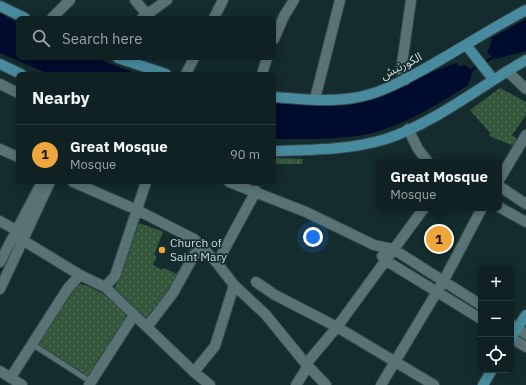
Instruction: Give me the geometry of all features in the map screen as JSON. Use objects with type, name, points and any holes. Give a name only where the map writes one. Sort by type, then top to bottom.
[{"type":"main road","points":[[0,6],[21,16]]},
{"type":"main road","name":"الكورنيش","points":[[276,97],[314,100],[354,98],[390,87],[469,49],[526,10]]},
{"type":"main road","points":[[469,49],[491,77]]},
{"type":"main road","points":[[124,60],[160,72]]},
{"type":"main road","points":[[276,151],[334,148],[369,143],[408,129],[491,77],[507,71],[526,60]]},
{"type":"main road","points":[[0,64],[17,72]]},
{"type":"main road","points":[[512,337],[526,314]]},
{"type":"main road","points":[[484,385],[490,373]]},
{"type":"street","points":[[54,16],[70,0]]},
{"type":"street","points":[[135,0],[145,16]]},
{"type":"street","points":[[147,16],[168,0]]},
{"type":"street","points":[[215,16],[223,0]]},
{"type":"street","points":[[276,34],[284,16],[294,0]]},
{"type":"street","points":[[314,100],[340,0]]},
{"type":"street","points":[[405,80],[401,71],[411,0]]},
{"type":"street","points":[[187,72],[193,60]]},
{"type":"street","points":[[262,72],[266,60]]},
{"type":"street","points":[[507,71],[512,77],[525,86]]},
{"type":"street","points":[[0,84],[16,92]]},
{"type":"street","points":[[408,129],[426,159]]},
{"type":"street","points":[[502,175],[526,135]]},
{"type":"street","points":[[0,149],[16,157]]},
{"type":"street","points":[[0,262],[41,184]]},
{"type":"street","points":[[0,289],[24,241],[49,184]]},
{"type":"street","points":[[78,184],[137,210],[189,236],[217,263],[234,285],[266,315],[307,365],[326,385]]},
{"type":"street","points":[[105,287],[115,276],[145,184]]},
{"type":"street","points":[[235,184],[306,212],[374,245],[393,249],[478,303]]},
{"type":"street","points":[[502,188],[526,204]]},
{"type":"street","points":[[217,263],[256,191]]},
{"type":"street","points":[[502,209],[526,222]]},
{"type":"street","points":[[296,385],[307,365],[337,327],[422,211]]},
{"type":"street","points":[[381,385],[444,280],[480,211]]},
{"type":"street","points":[[0,221],[16,230],[24,241],[80,275],[105,287],[194,372],[210,385]]},
{"type":"street","points":[[374,245],[385,260],[478,317]]},
{"type":"street","points":[[147,327],[173,294],[194,255],[202,247]]},
{"type":"street","points":[[11,377],[72,283],[80,275]]},
{"type":"street","points":[[256,282],[275,295],[337,327],[434,385]]},
{"type":"street","points":[[194,372],[215,346],[234,285]]},
{"type":"street","points":[[90,384],[134,315]]},
{"type":"street","points":[[514,340],[526,347]]},
{"type":"street","points":[[0,371],[22,385]]},
{"type":"lane","points":[[32,344],[90,384]]},
{"type":"green space","points":[[500,88],[526,102],[526,115],[512,135],[517,139],[514,146],[489,136],[490,133],[470,110]]},
{"type":"green space","points":[[276,158],[303,159],[302,164],[276,164]]},
{"type":"green space","points":[[139,223],[183,239],[163,232],[154,255],[157,256],[153,265],[162,270],[163,268],[177,274],[191,247],[196,246],[149,321],[114,290]]},
{"type":"green space","points":[[81,284],[102,293],[109,298],[121,308],[128,320],[91,380],[37,345],[72,289]]},
{"type":"water","points":[[0,13],[16,22],[16,60],[0,53]]},
{"type":"water","points":[[526,19],[526,51],[496,59],[487,53],[491,38]]},
{"type":"water","points":[[16,60],[101,60],[132,72],[44,72]]},
{"type":"water","points":[[457,63],[458,66],[465,65],[473,71],[468,85],[431,108],[404,122],[376,132],[341,138],[276,139],[276,103],[334,104],[363,101],[392,92],[432,72]]},
{"type":"pier","points":[[491,38],[492,40],[487,53],[496,59],[523,53],[519,56],[495,61],[485,53]]},
{"type":"pier","points":[[458,62],[466,63],[475,70],[469,87],[473,71],[465,65],[458,66]]},
{"type":"waterway","points":[[484,63],[495,56]]},
{"type":"waterway","points":[[470,71],[479,65]]},
{"type":"place","name":"Great Mosque","points":[[439,239]]},
{"type":"place","name":"Church of Saint Mary","points":[[162,250]]}]
